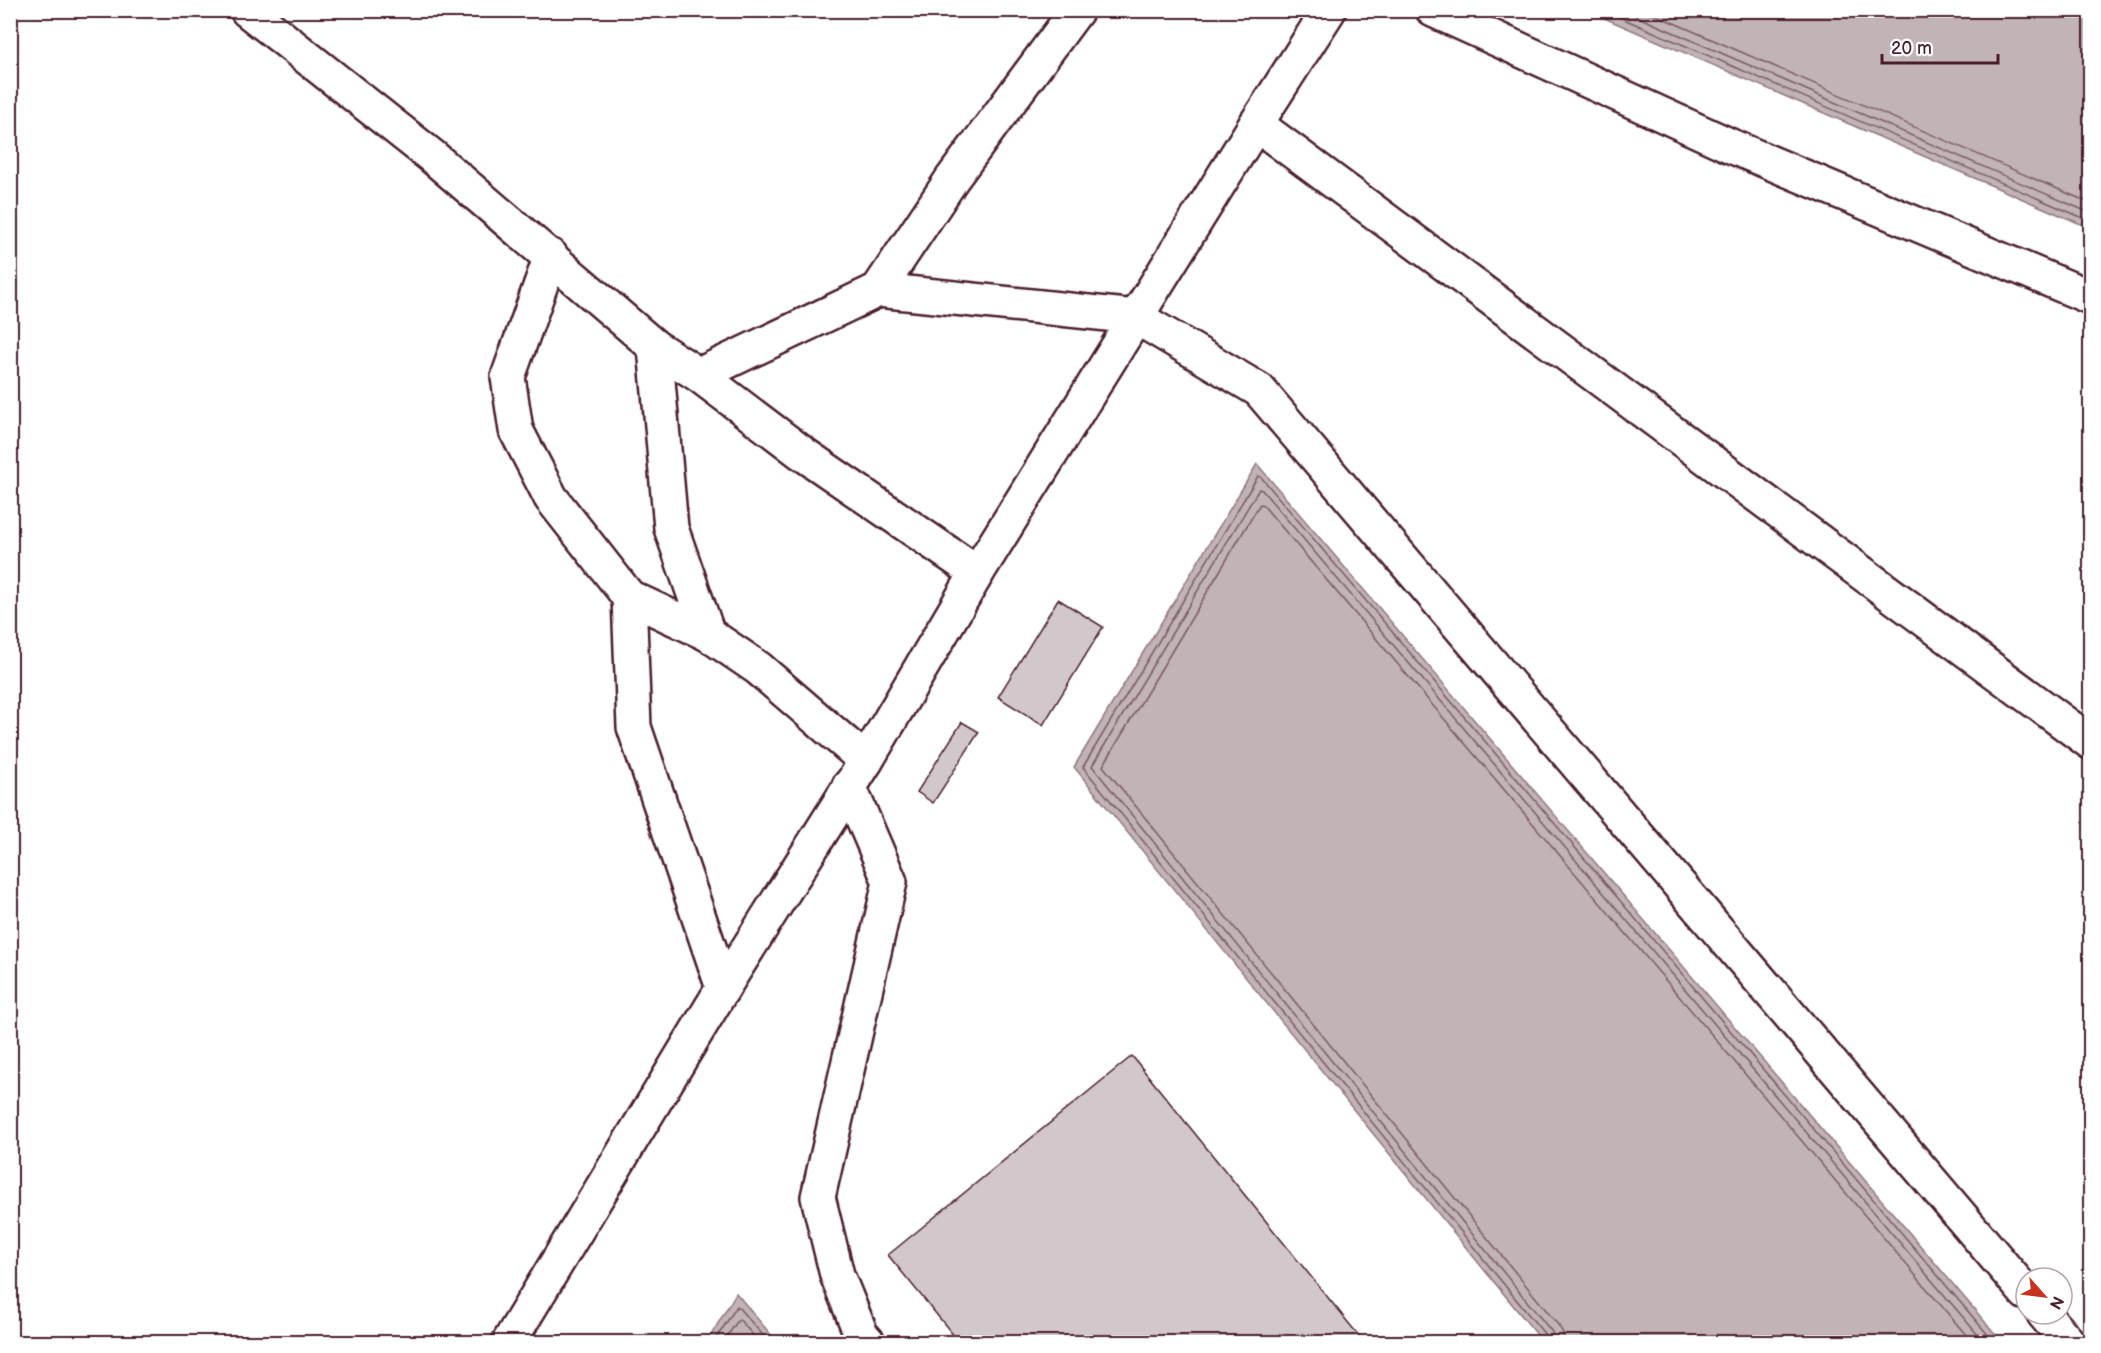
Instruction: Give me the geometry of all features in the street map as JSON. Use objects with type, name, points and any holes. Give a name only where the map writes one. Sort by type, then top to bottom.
[{"type":"lane","points":[[247,10],[433,157],[655,347],[699,375],[802,453],[977,573]]},
{"type":"lane","points":[[699,375],[878,290],[952,179],[1077,10]]},
{"type":"lane","points":[[509,1342],[723,988],[857,774],[977,573],[1329,10]]},
{"type":"lane","points":[[1432,10],[1731,146],[2091,297]]},
{"type":"lane","points":[[1256,124],[2091,742]]},
{"type":"lane","points":[[551,256],[508,377],[516,430],[550,498],[630,597],[708,634],[758,668],[857,774],[890,882],[818,1197],[837,1275],[861,1334],[868,1342]]},
{"type":"lane","points":[[878,290],[1136,317],[1259,390],[2014,1279]]},
{"type":"lane","points":[[655,347],[671,528],[708,634]]},
{"type":"lane","points":[[630,597],[634,727],[723,988]]},
{"type":"lane","points":[[2054,1326],[2068,1342]]},
{"type":"water","points":[[1588,11],[2090,11],[2090,228]]},
{"type":"water","points":[[1257,464],[2002,1342],[1543,1342],[1074,767]]},
{"type":"water","points":[[736,1293],[777,1342],[707,1342]]},
{"type":"building","points":[[1058,599],[1103,627],[1043,725],[998,697]]},
{"type":"building","points":[[962,722],[979,732],[933,803],[917,792]]},
{"type":"building","points":[[1132,1056],[1364,1342],[959,1342],[888,1255]]}]
